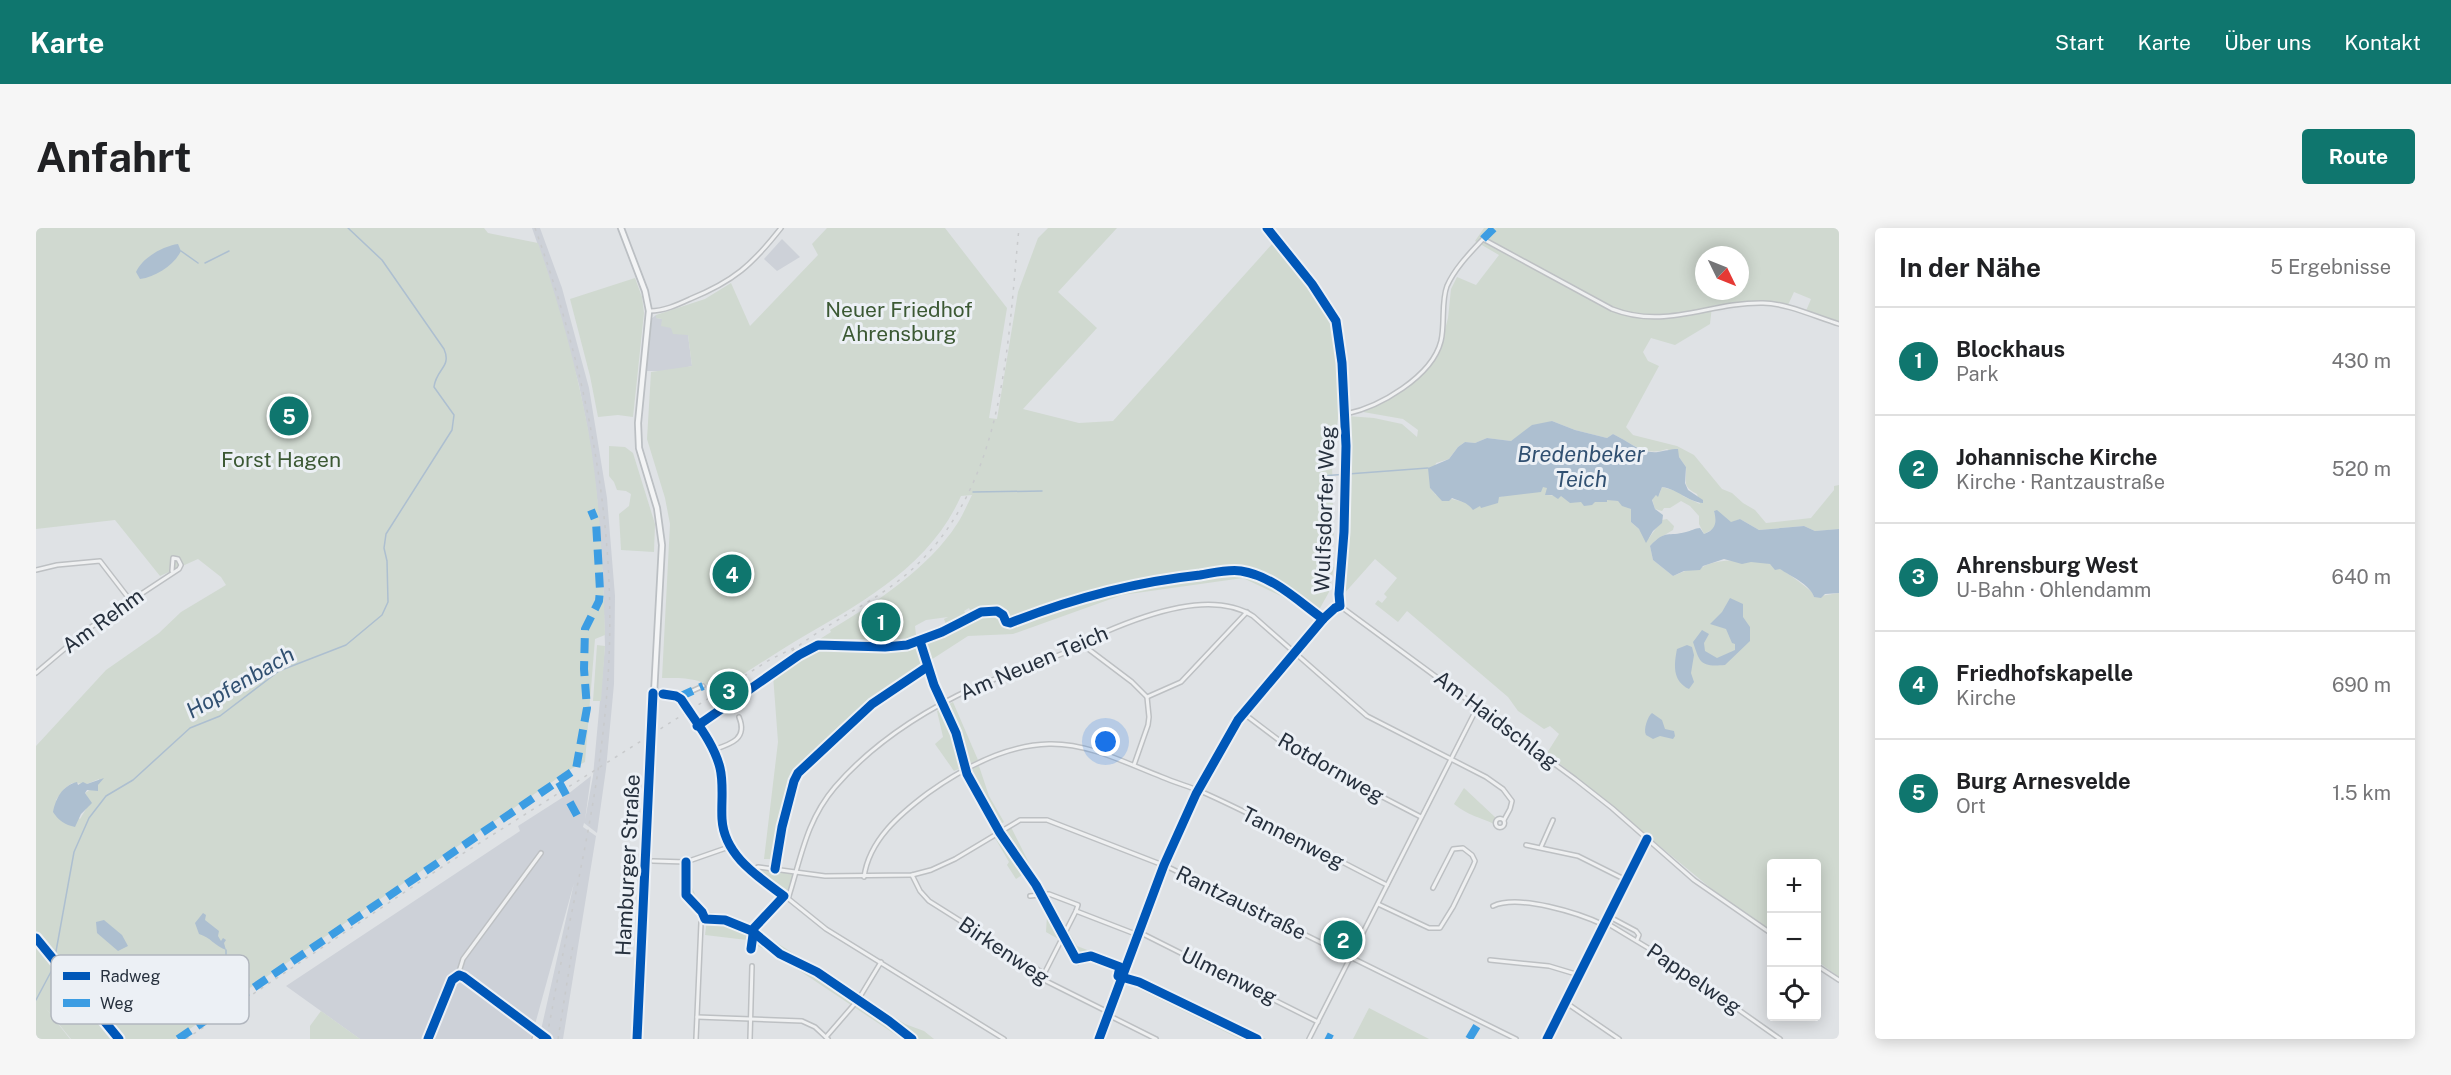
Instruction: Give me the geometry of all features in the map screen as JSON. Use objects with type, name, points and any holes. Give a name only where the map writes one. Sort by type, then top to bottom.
[{"type":"main road","name":"Hamburger Straße","points":[[621,228],[645,291],[649,311],[638,423],[639,448],[657,508],[662,545],[637,1039]]},
{"type":"street","points":[[649,311],[661,310],[684,302],[734,278],[759,256],[781,228]]},
{"type":"street","name":"Wulfsdorfer Weg","points":[[1099,1039],[1164,865],[1198,791],[1243,713],[1331,610],[1340,606],[1346,488],[1346,414],[1359,411],[1385,399],[1415,378],[1431,362],[1441,343],[1446,288],[1460,265],[1483,239],[1612,309],[1634,317],[1656,318],[1763,303],[1839,324]]},
{"type":"street","points":[[36,570],[57,565],[100,561],[130,600]]},
{"type":"street","name":"Am Rehm","points":[[36,673],[88,629],[172,572]]},
{"type":"street","name":"Am Neuen Teich","points":[[788,899],[811,821],[835,787],[883,741],[960,694],[1083,645],[1103,633],[1166,611],[1220,604],[1232,605],[1247,612],[1367,716],[1486,777],[1509,795],[1512,806],[1504,819]]},
{"type":"street","name":"Am Haidschlag","points":[[1340,606],[1478,706],[1612,808],[1718,898],[1767,931]]},
{"type":"street","points":[[1147,697],[1181,682],[1247,612]]},
{"type":"street","points":[[1083,645],[1132,682],[1147,697],[1148,725],[1134,765]]},
{"type":"street","points":[[654,693],[679,697],[703,686]]},
{"type":"street","points":[[679,697],[713,750],[721,774],[723,830],[738,859],[818,924],[1004,1039]]},
{"type":"street","points":[[1309,1039],[1478,706]]},
{"type":"street","name":"Rotdornweg","points":[[1243,713],[1292,750],[1421,817]]},
{"type":"street","points":[[713,750],[733,744],[739,739],[742,729],[739,717]]},
{"type":"street","name":"Tannenweg","points":[[864,877],[870,853],[876,842],[906,812],[958,772],[1027,746],[1057,744],[1086,749],[1134,765],[1198,791],[1387,885]]},
{"type":"street","name":"Rantzaustraße","points":[[752,870],[758,867],[864,877],[912,875],[942,866],[1020,820],[1032,818],[1061,824],[1164,865],[1516,1039]]},
{"type":"street","points":[[1540,847],[1553,820]]},
{"type":"street","points":[[1547,1039],[1647,839]]},
{"type":"street","points":[[1526,845],[1578,856],[1626,880]]},
{"type":"street","points":[[653,861],[686,862],[730,847]]},
{"type":"street","points":[[1378,904],[1429,928],[1442,927],[1473,866],[1475,861],[1472,855],[1463,848],[1453,849],[1433,888]]},
{"type":"street","points":[[428,1039],[452,979],[458,975],[463,959],[541,853]]},
{"type":"street","name":"Birkenweg","points":[[912,875],[920,891],[929,901],[1040,971],[1044,980],[1156,1039]]},
{"type":"street","name":"Ulmenweg","points":[[1030,896],[1045,893],[1078,905],[1076,910],[1138,933],[1318,1022]]},
{"type":"street","points":[[754,928],[784,896]]},
{"type":"street","name":"Pappelweg","points":[[1493,906],[1505,901],[1545,907],[1605,924],[1637,940],[1780,1039]]},
{"type":"street","points":[[1042,976],[1076,910]]},
{"type":"street","name":"Pappelweg","points":[[1608,916],[1636,931],[1639,935],[1637,940]]},
{"type":"street","points":[[696,1039],[701,923]]},
{"type":"street","points":[[36,938],[51,955]]},
{"type":"street","points":[[1490,960],[1549,966],[1579,975]]},
{"type":"street","points":[[697,1017],[802,1021],[827,1038],[858,1000],[881,962]]},
{"type":"street","points":[[750,1039],[752,966]]},
{"type":"street","points":[[1819,967],[1839,980]]},
{"type":"street","points":[[458,975],[463,976],[547,1039]]},
{"type":"street","points":[[1565,1002],[1619,1039]]},
{"type":"street","points":[[107,1024],[119,1039]]},
{"type":"street","points":[[534,1039],[538,1032]]},
{"type":"shaded area","points":[[532,228],[540,228],[562,288],[589,388],[607,498],[615,596],[614,684],[606,769],[597,833],[584,823],[583,827],[596,836],[563,1039],[539,1039],[574,883],[531,1039],[360,1039],[286,986],[520,831],[518,826],[568,794],[591,776],[585,820],[593,776],[605,646],[597,498],[579,385],[547,271]]},
{"type":"shaded area","points":[[782,239],[800,257],[777,271],[764,259]]},
{"type":"shaded area","points":[[656,315],[656,318],[662,319],[671,328],[688,335],[692,366],[669,371],[646,371],[651,319]]},
{"type":"green space","name":"Forst Hagen","points":[[36,228],[484,228],[488,233],[538,243],[560,312],[578,382],[588,429],[598,506],[605,635],[595,639],[585,762],[571,769],[249,989],[249,955],[51,955],[51,1015],[44,1006],[51,1015],[51,1024],[58,1024],[70,1039],[36,1039],[36,746],[106,670],[159,633],[181,612],[226,585],[221,577],[198,559],[160,576],[115,520],[36,529]],"holes":[[[99,779],[98,785],[85,793],[88,798],[86,809],[80,819],[56,800],[72,783],[87,784]]]},
{"type":"green space","name":"Neuer Friedhof Ahrensburg","points":[[827,228],[945,228],[1007,308],[989,418],[997,419],[1018,292],[1038,238],[1048,228],[1117,228],[1058,292],[1097,328],[1023,409],[1079,423],[1113,421],[1273,243],[1316,293],[1331,319],[1336,351],[1339,411],[1332,463],[1334,534],[1320,562],[1334,567],[1329,592],[1315,617],[1281,596],[1243,578],[1122,595],[1013,634],[968,636],[903,678],[853,715],[800,763],[784,799],[772,859],[764,859],[778,742],[773,675],[818,644],[913,647],[981,613],[995,612],[993,609],[972,614],[969,608],[964,611],[967,616],[947,627],[944,619],[948,617],[926,620],[915,626],[916,635],[905,639],[820,639],[900,584],[932,555],[957,524],[972,495],[961,496],[931,544],[890,582],[716,692],[705,683],[698,681],[684,678],[662,678],[670,524],[665,498],[647,439],[651,372],[692,366],[688,335],[673,334],[671,328],[661,326],[662,319],[656,318],[656,315],[705,299],[731,283],[750,326],[818,255],[812,244]]},
{"type":"green space","points":[[1484,228],[1839,228],[1839,321],[1806,311],[1811,299],[1794,292],[1788,305],[1759,301],[1712,306],[1710,324],[1675,345],[1651,338],[1643,352],[1648,361],[1659,366],[1626,427],[1633,435],[1677,446],[1694,455],[1722,489],[1732,493],[1755,510],[1766,523],[1811,518],[1834,490],[1834,486],[1839,485],[1839,529],[1815,531],[1804,526],[1759,530],[1740,519],[1731,523],[1714,511],[1715,528],[1704,534],[1699,524],[1699,516],[1690,506],[1681,501],[1662,511],[1655,509],[1652,499],[1659,495],[1662,487],[1680,492],[1683,496],[1700,504],[1697,494],[1687,486],[1686,467],[1679,457],[1667,449],[1646,450],[1613,434],[1607,438],[1575,430],[1552,421],[1511,441],[1487,438],[1475,443],[1465,442],[1449,459],[1436,463],[1430,488],[1436,495],[1480,506],[1499,497],[1543,487],[1548,487],[1546,495],[1581,501],[1606,502],[1607,499],[1618,501],[1631,509],[1631,522],[1649,538],[1662,520],[1667,519],[1674,526],[1673,530],[1650,546],[1653,560],[1673,576],[1723,561],[1756,561],[1783,570],[1812,592],[1814,597],[1839,593],[1839,977],[1821,964],[1821,859],[1767,859],[1767,928],[1719,895],[1547,753],[1559,734],[1550,726],[1544,729],[1518,711],[1508,697],[1407,611],[1398,622],[1375,604],[1378,600],[1382,603],[1387,597],[1384,594],[1397,578],[1375,559],[1342,596],[1348,547],[1347,416],[1374,418],[1402,424],[1417,437],[1418,430],[1403,419],[1363,412],[1418,379],[1438,356],[1448,318],[1451,289],[1457,277],[1476,285],[1499,255],[1475,241]]},
{"type":"green space","points":[[635,278],[642,297],[644,313],[633,417],[618,415],[598,417],[570,299]]},
{"type":"green space","points":[[609,446],[625,447],[633,453],[655,524],[654,552],[621,550],[619,514],[629,506],[631,494],[617,490],[609,476]]},
{"type":"green space","points":[[597,645],[605,646],[601,701],[593,701]]},
{"type":"green space","points":[[953,702],[978,760],[954,771],[935,744],[943,737],[937,711]]},
{"type":"green space","points":[[979,766],[989,796],[1004,822],[993,829],[961,773]]},
{"type":"green space","points":[[1464,788],[1496,818],[1494,824],[1454,804]]},
{"type":"green space","points":[[1011,827],[1043,891],[1036,893],[1022,875],[1016,879],[1007,865],[1009,862],[995,838]]},
{"type":"green space","points":[[756,868],[794,873],[787,896],[753,871]]},
{"type":"green space","points":[[689,881],[700,906],[691,895]]},
{"type":"green space","points":[[1048,896],[1077,946],[1121,963],[1118,967],[1090,958],[1078,966],[1060,940],[1046,932],[1047,915],[1037,899]]},
{"type":"green space","points":[[702,908],[708,912],[724,914],[766,936],[905,1024],[924,1031],[934,1039],[902,1039],[782,959],[747,940],[705,935],[706,917]]},
{"type":"green space","points":[[1129,972],[1266,1039],[1240,1039],[1124,982]]},
{"type":"green space","points":[[1369,1008],[1429,1039],[1353,1039]]},
{"type":"green space","points":[[321,1011],[360,1039],[310,1039],[310,1026]]},
{"type":"green space","name":"Forst Hagen","points":[[59,1024],[98,1024],[110,1039],[71,1039]]},
{"type":"green space","name":"Forst Hagen","points":[[113,1024],[197,1024],[175,1039],[125,1039]]},
{"type":"water","points":[[178,244],[181,251],[169,265],[152,276],[140,279],[136,272],[143,262],[160,250]]},
{"type":"water","name":"Bredenbeker Teich","points":[[1552,421],[1575,430],[1607,438],[1613,434],[1646,451],[1678,449],[1679,457],[1686,467],[1685,483],[1688,490],[1703,500],[1703,503],[1662,487],[1658,497],[1656,495],[1652,500],[1655,509],[1663,515],[1662,523],[1653,531],[1646,543],[1639,529],[1631,522],[1631,509],[1622,506],[1618,501],[1607,500],[1607,502],[1595,502],[1584,506],[1581,502],[1570,503],[1561,496],[1558,499],[1552,495],[1545,495],[1547,488],[1543,487],[1541,492],[1499,497],[1498,503],[1481,508],[1480,506],[1473,510],[1466,503],[1452,498],[1449,501],[1442,501],[1430,488],[1428,468],[1449,459],[1465,442],[1475,443],[1487,438],[1511,441],[1532,425]]},
{"type":"water","name":"Bredenbeker Teich","points":[[1717,510],[1731,522],[1740,519],[1759,530],[1804,526],[1815,531],[1839,529],[1839,593],[1825,594],[1821,598],[1814,597],[1804,584],[1780,569],[1775,570],[1770,564],[1751,562],[1742,564],[1724,559],[1703,566],[1700,570],[1684,571],[1673,576],[1653,560],[1650,546],[1655,541],[1667,534],[1698,528],[1704,534],[1708,532],[1715,525],[1714,511]]},
{"type":"water","points":[[1730,598],[1743,604],[1743,617],[1750,627],[1750,641],[1725,665],[1706,664],[1697,655],[1693,642],[1702,630],[1709,634],[1704,643],[1705,651],[1717,658],[1735,650],[1735,644],[1732,643],[1726,629],[1710,624],[1722,612]]},
{"type":"water","points":[[1687,645],[1692,647],[1694,655],[1691,673],[1694,682],[1689,689],[1683,686],[1677,677],[1675,666],[1677,649]]},
{"type":"water","points":[[1652,713],[1662,720],[1665,729],[1674,731],[1673,739],[1660,736],[1653,739],[1646,735],[1646,723]]},
{"type":"water","points":[[104,778],[98,785],[98,791],[87,790],[85,793],[92,803],[81,814],[75,827],[55,815],[53,812],[56,802],[67,786],[77,782],[78,785],[83,782],[87,784]]},
{"type":"water","points":[[203,913],[206,915],[205,920],[219,931],[218,936],[221,941],[223,938],[226,940],[224,943],[226,950],[199,934],[195,923]]},
{"type":"water","points":[[104,920],[122,935],[128,946],[118,951],[97,933],[96,922]]},
{"type":"waterway","name":"Hopfenbach","points":[[55,955],[74,852],[89,818],[106,796],[133,780],[190,728],[220,716],[279,671],[346,645],[382,615],[388,602],[387,561],[384,548],[386,534],[452,430],[454,415],[434,387],[445,364],[444,349],[382,260],[348,228]]},
{"type":"waterway","points":[[181,251],[198,263]]},
{"type":"waterway","points":[[205,263],[229,251]]},
{"type":"waterway","points":[[1321,476],[1428,468]]},
{"type":"waterway","points":[[973,492],[1042,491]]},
{"type":"waterway","points":[[226,950],[226,955]]},
{"type":"waterway","name":"Hopfenbach","points":[[36,1000],[51,972]]},
{"type":"railway","points":[[535,228],[569,337],[594,449],[603,506],[610,620],[605,713],[596,785],[546,1039]]},
{"type":"railway","points":[[792,651],[880,594],[908,573],[940,538],[965,500],[983,458],[996,413],[1010,320],[1019,228]]},
{"type":"railway","points":[[249,997],[448,863],[771,659],[798,646]]},
{"type":"railway","points":[[558,1039],[573,945]]},
{"type":"railway","points":[[186,1039],[208,1024]]},
{"type":"marked path","points":[[1483,239],[1494,228]]},
{"type":"marked path","points":[[249,991],[576,769],[587,708],[584,669],[585,629],[599,601],[600,590],[596,522],[591,510]]},
{"type":"marked path","points":[[679,697],[703,686]]},
{"type":"marked path","points":[[559,782],[580,821]]},
{"type":"marked path","points":[[1469,1039],[1480,1021]]},
{"type":"marked path","points":[[178,1039],[200,1024]]},
{"type":"marked path","points":[[1326,1036],[1332,1039]]},
{"type":"cycle path","points":[[1099,1039],[1164,865],[1196,794],[1238,720],[1323,619],[1340,606],[1346,446],[1342,363],[1336,321],[1312,284],[1267,228]]},
{"type":"cycle path","points":[[697,726],[799,655],[818,645],[885,647],[907,645],[942,632],[981,612],[997,611],[1003,615],[1006,622],[1010,623],[1080,599],[1151,582],[1231,570],[1241,571],[1264,578],[1295,597],[1323,619]]},
{"type":"cycle path","points":[[920,641],[934,685],[956,733],[967,774],[1000,833],[1036,885],[1076,959],[1091,956],[1120,967],[1118,976]]},
{"type":"cycle path","points":[[775,869],[782,827],[798,773],[872,704],[927,667]]},
{"type":"cycle path","points":[[637,1039],[653,693]]},
{"type":"cycle path","points":[[663,694],[681,699],[704,732],[713,750],[721,774],[724,832],[735,854],[763,881],[784,896],[754,928],[751,949]]},
{"type":"cycle path","points":[[1547,1039],[1647,839]]},
{"type":"cycle path","points":[[686,862],[686,895],[702,912],[705,919],[725,920],[752,931],[780,954],[817,972],[912,1039]]},
{"type":"cycle path","points":[[36,938],[51,956]]},
{"type":"cycle path","points":[[428,1039],[452,980],[459,975],[547,1039]]},
{"type":"cycle path","points":[[1125,978],[1139,982],[1257,1039]]},
{"type":"cycle path","points":[[107,1024],[119,1039]]},
{"type":"place","name":"Burg Arnesvelde","points":[[289,416]]},
{"type":"place","name":"Friedhofskapelle","points":[[732,574]]},
{"type":"place","name":"Blockhaus","points":[[881,622]]},
{"type":"place","name":"Ahrensburg West","points":[[729,691]]},
{"type":"place","name":"Johannische Kirche","points":[[1343,940]]}]
